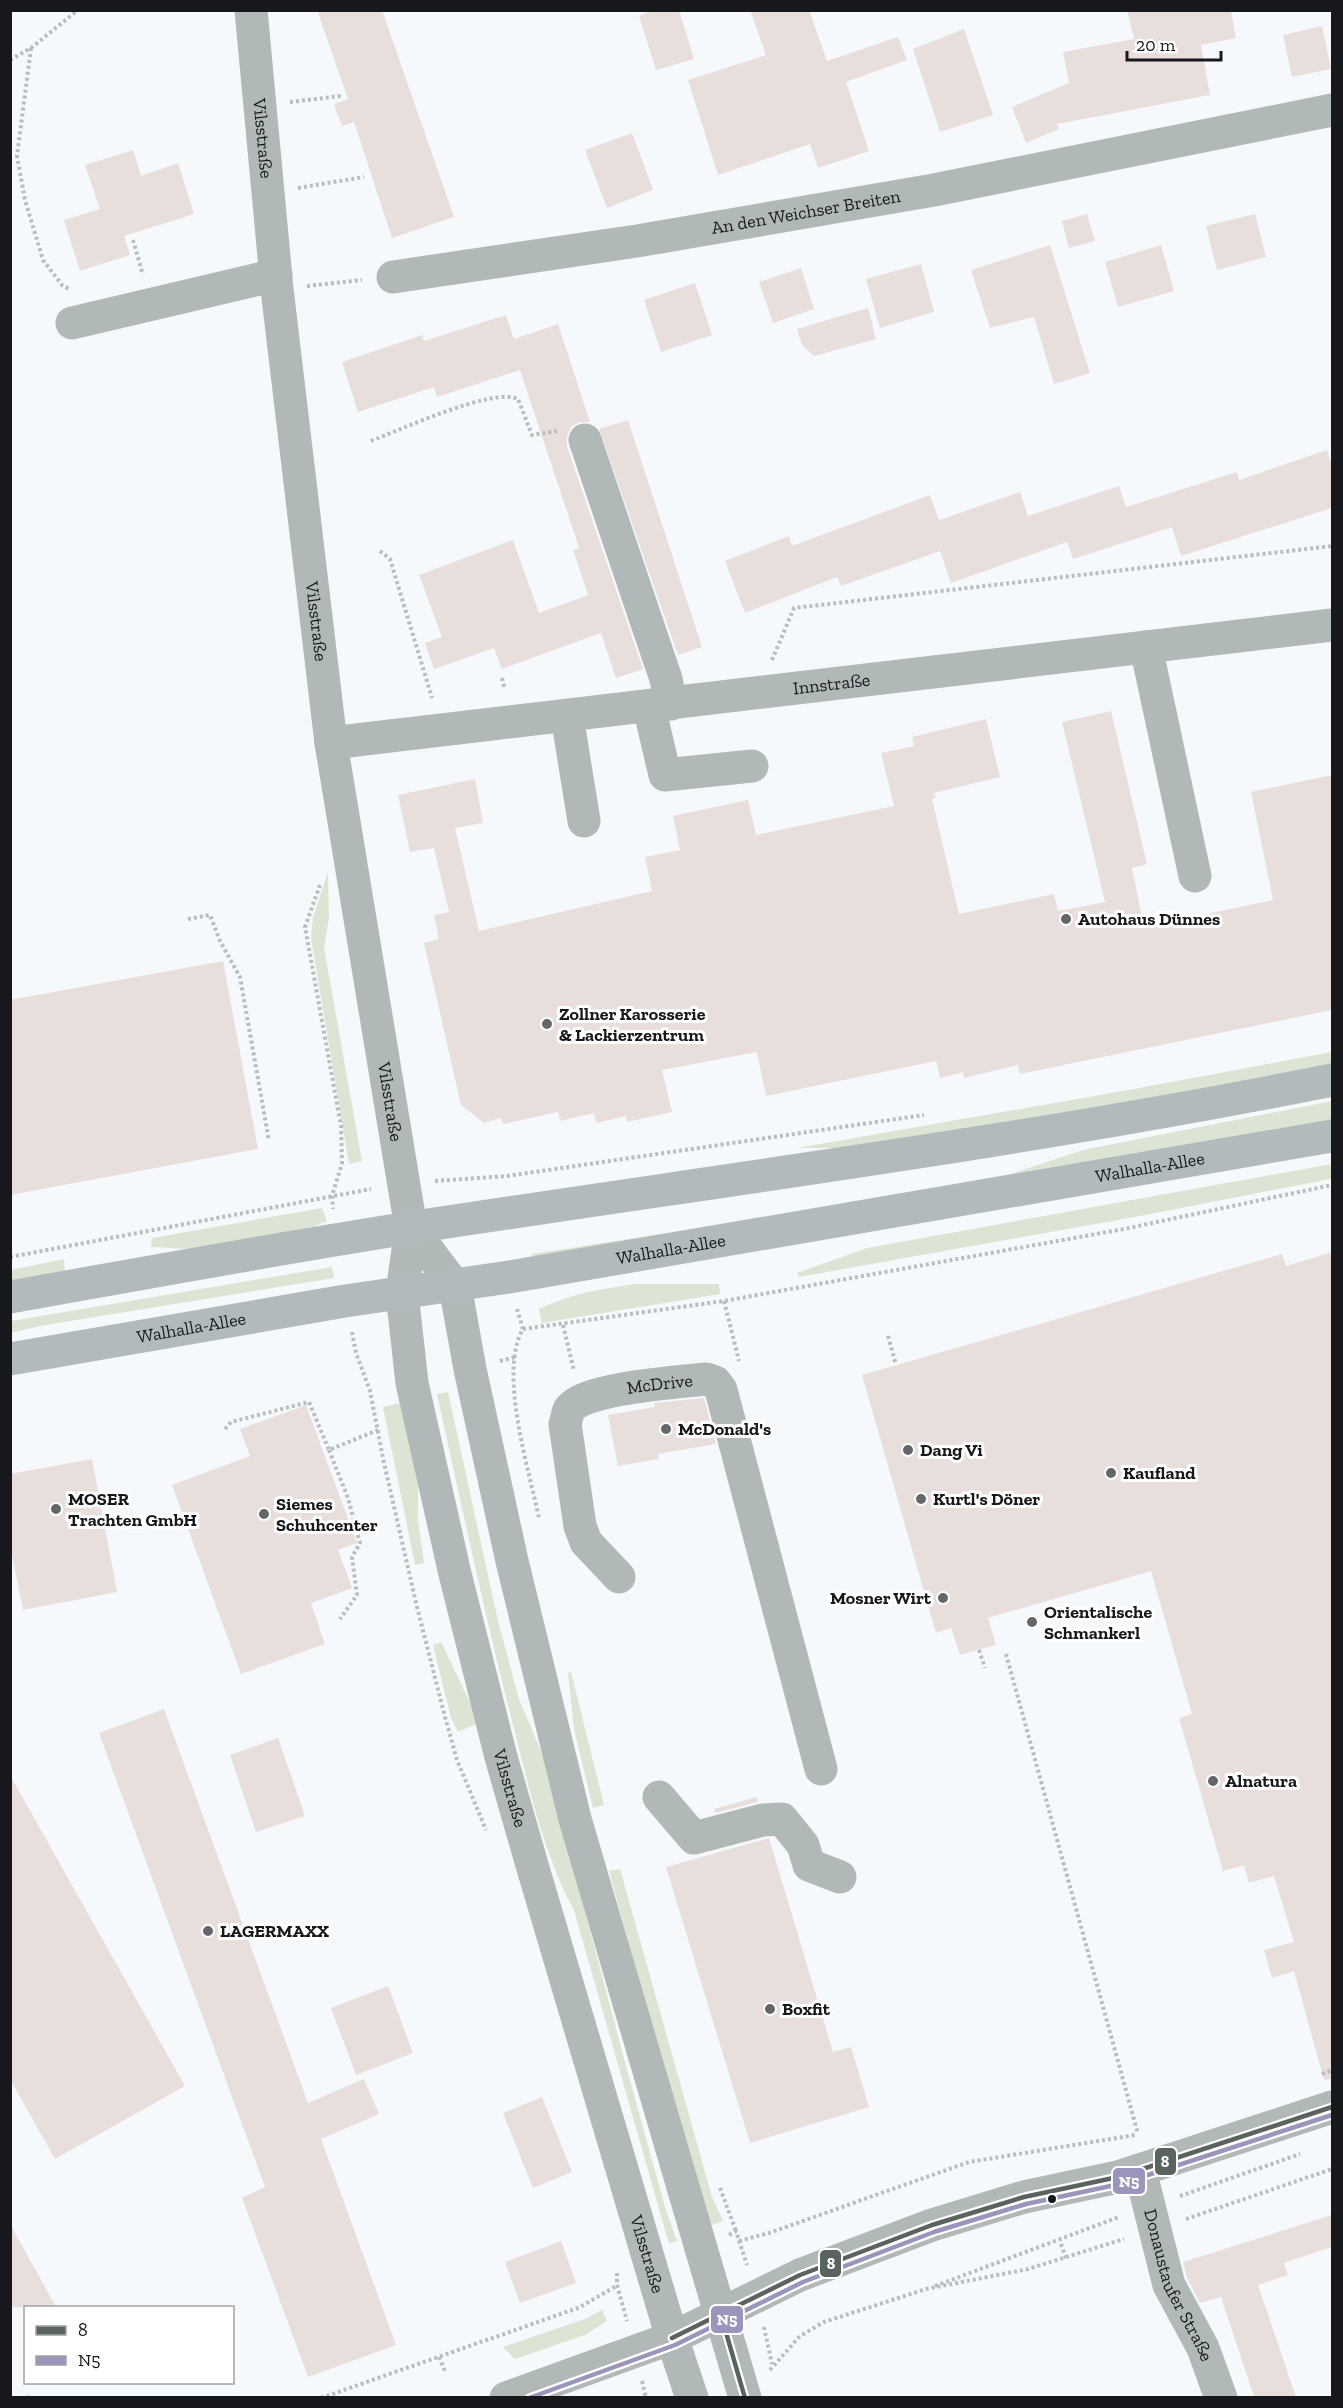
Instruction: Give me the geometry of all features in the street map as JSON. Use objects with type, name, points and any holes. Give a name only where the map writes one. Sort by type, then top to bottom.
[{"type":"main road","points":[[10,1297],[411,1228],[1206,1106],[1332,1080]]},
{"type":"main road","name":"Walhalla-Allee","points":[[10,1359],[345,1301],[455,1286],[1332,1136]]},
{"type":"street","name":"Vilsstraße","points":[[251,10],[276,282],[331,743],[411,1228],[402,1293],[412,1383],[454,1574],[501,1757],[672,2338],[692,2397]]},
{"type":"street","name":"An den Weichser Breiten","points":[[393,277],[637,241],[934,190],[1332,110]]},
{"type":"street","points":[[72,323],[276,282]]},
{"type":"street","points":[[570,436],[666,679],[660,705],[665,775],[752,766]]},
{"type":"street","name":"Innstraße","points":[[331,743],[1332,625]]},
{"type":"street","points":[[1146,647],[1195,876]]},
{"type":"street","points":[[567,716],[584,821]]},
{"type":"street","name":"Vilsstraße","points":[[411,1228],[455,1286],[470,1369],[512,1560],[575,1819],[742,2391]]},
{"type":"street","name":"McDrive","points":[[581,1400],[609,1391],[706,1379],[716,1382],[721,1390],[821,1769]]},
{"type":"street","points":[[581,1400],[569,1409],[565,1424],[580,1526],[586,1542],[619,1577]]},
{"type":"street","points":[[658,1797],[694,1838],[763,1820],[782,1819],[803,1845],[809,1865],[840,1877]]},
{"type":"street","points":[[506,2397],[672,2338],[800,2274],[932,2225],[1024,2197],[1140,2170],[1332,2107]]},
{"type":"street","name":"Donaustaufer Straße","points":[[1140,2170],[1169,2285],[1203,2348],[1221,2397]]},
{"type":"path","points":[[10,60],[31,48],[78,10]]},
{"type":"path","points":[[31,48],[17,156],[25,200],[43,260],[62,285],[113,314]]},
{"type":"path","points":[[260,105],[341,96]]},
{"type":"path","points":[[268,193],[364,177]]},
{"type":"path","points":[[276,282],[393,277]]},
{"type":"path","points":[[371,441],[477,401],[511,396],[518,399],[532,435],[570,436]]},
{"type":"path","points":[[757,694],[794,608],[1332,546]]},
{"type":"path","points":[[380,551],[390,559],[442,730]]},
{"type":"path","points":[[320,885],[304,927],[341,1126],[342,1163],[332,1196]]},
{"type":"path","points":[[188,919],[210,915],[220,941],[240,977],[269,1141]]},
{"type":"path","points":[[10,1257],[403,1184],[507,1176],[934,1114]]},
{"type":"path","points":[[540,1524],[512,1389],[518,1337],[523,1329],[724,1301],[1124,1229],[1332,1185]]},
{"type":"path","points":[[724,1301],[741,1365]]},
{"type":"path","points":[[562,1325],[581,1400]]},
{"type":"path","points":[[888,1336],[896,1365]]},
{"type":"path","points":[[225,1429],[231,1422],[309,1402],[348,1498],[360,1543],[352,1557],[357,1595],[340,1619]]},
{"type":"path","points":[[329,1450],[378,1430]]},
{"type":"path","points":[[979,1650],[984,1668]]},
{"type":"path","points":[[1006,1654],[1137,2134]]},
{"type":"path","points":[[1321,2074],[1332,2070]]},
{"type":"path","points":[[740,2241],[769,2233],[969,2162],[1145,2133]]},
{"type":"path","points":[[716,2179],[736,2231]]},
{"type":"path","points":[[1061,2244],[1066,2258]]},
{"type":"path","points":[[321,2397],[578,2308],[617,2285]]},
{"type":"path","points":[[742,2391],[773,2369],[800,2336],[824,2322],[926,2289]]},
{"type":"path","points":[[439,2356],[445,2371]]},
{"type":"green space","points":[[328,872],[329,917],[324,948],[362,1161],[349,1164],[311,938],[313,917]]},
{"type":"green space","points":[[1332,1052],[1332,1064],[1146,1102],[868,1148],[797,1148],[1123,1091]]},
{"type":"green space","points":[[1332,1101],[1332,1124],[533,1263],[532,1254],[763,1218],[1008,1175],[1083,1150]]},
{"type":"green space","points":[[1332,1164],[1332,1178],[1330,1179],[1140,1216],[799,1277],[797,1273],[867,1248]]},
{"type":"green space","points":[[322,1208],[327,1221],[313,1227],[210,1250],[151,1247],[152,1238]]},
{"type":"green space","points":[[64,1259],[65,1273],[11,1284],[11,1270]]},
{"type":"green space","points":[[332,1267],[334,1278],[40,1326],[11,1333],[11,1321]]},
{"type":"green space","points":[[634,1284],[719,1284],[720,1294],[542,1323],[539,1309],[562,1299]]},
{"type":"green space","points":[[448,1392],[498,1621],[519,1699],[544,1758],[626,2066],[665,2207],[677,2241],[669,2244],[574,1910],[553,1866],[524,1769],[482,1598],[437,1394]]},
{"type":"green space","points":[[400,1403],[418,1483],[418,1520],[424,1563],[415,1565],[383,1407]]},
{"type":"green space","points":[[441,1642],[476,1715],[476,1724],[458,1732],[451,1718],[433,1645]]},
{"type":"green space","points":[[571,1672],[604,1805],[593,1808],[574,1729],[568,1673]]},
{"type":"green space","points":[[620,1869],[712,2197],[723,2221],[712,2225],[702,2208],[693,2179],[609,1871]]},
{"type":"green space","points":[[602,2310],[607,2321],[585,2335],[515,2359],[503,2347],[585,2319]]},
{"type":"building","points":[[317,10],[382,10],[454,217],[392,238],[354,122],[342,126],[334,104],[348,99]]},
{"type":"building","points":[[654,10],[679,10],[694,59],[656,70],[639,16]]},
{"type":"building","points":[[750,10],[809,10],[827,61],[898,37],[907,60],[846,82],[869,151],[818,168],[810,144],[718,175],[688,80],[766,55]]},
{"type":"building","points":[[1127,10],[1231,10],[1236,38],[1201,45],[1210,95],[1057,124],[1059,129],[1026,143],[1012,107],[1069,83],[1063,52],[1134,39]]},
{"type":"building","points":[[1322,26],[1331,69],[1292,77],[1283,35]]},
{"type":"building","points":[[964,29],[993,115],[940,132],[913,49]]},
{"type":"building","points":[[632,133],[653,190],[607,208],[585,150]]},
{"type":"building","points":[[133,150],[141,176],[178,163],[194,214],[124,236],[130,255],[80,271],[64,220],[100,209],[85,165]]},
{"type":"building","points":[[1087,214],[1095,241],[1069,248],[1062,221]]},
{"type":"building","points":[[1255,214],[1266,257],[1217,270],[1206,226]]},
{"type":"building","points":[[1050,245],[1090,373],[1054,384],[1034,317],[990,328],[971,270]]},
{"type":"building","points":[[1161,245],[1174,291],[1118,307],[1105,262]]},
{"type":"building","points":[[921,264],[934,312],[880,328],[866,279]]},
{"type":"building","points":[[801,268],[814,309],[773,323],[759,282]]},
{"type":"building","points":[[695,283],[712,335],[661,352],[644,300]]},
{"type":"building","points":[[868,308],[876,339],[814,356],[802,345],[797,329]]},
{"type":"building","points":[[506,315],[514,339],[558,324],[590,422],[580,422],[571,427],[567,436],[567,446],[643,669],[616,678],[601,633],[502,669],[494,648],[434,669],[425,643],[442,637],[419,575],[513,540],[539,613],[588,595],[573,550],[579,548],[520,370],[437,397],[434,387],[358,412],[342,362],[422,335],[424,341]]},
{"type":"building","points":[[628,420],[702,647],[678,655],[599,429]]},
{"type":"building","points":[[1327,450],[1332,466],[1332,508],[1181,556],[1172,527],[1073,559],[1067,542],[951,583],[940,551],[841,586],[837,577],[745,613],[725,561],[789,536],[792,546],[930,495],[939,520],[1020,492],[1028,516],[1119,486],[1126,507],[1237,472],[1239,480]]},
{"type":"building","points":[[1111,711],[1147,864],[1132,868],[1144,927],[1273,900],[1251,792],[1332,775],[1332,1010],[1020,1074],[1018,1065],[964,1078],[963,1072],[940,1078],[936,1061],[766,1096],[757,1052],[662,1070],[672,1112],[627,1122],[626,1116],[596,1123],[594,1113],[560,1121],[558,1112],[504,1124],[500,1118],[484,1123],[461,1105],[424,943],[439,939],[434,915],[449,912],[434,848],[410,852],[398,795],[475,779],[483,823],[455,828],[479,931],[652,891],[645,857],[680,850],[673,816],[748,800],[756,835],[894,806],[881,753],[914,746],[912,737],[986,719],[1000,777],[934,793],[936,798],[932,799],[959,914],[1054,894],[1058,911],[1105,902],[1062,722]]},
{"type":"building","points":[[223,961],[258,1149],[10,1195],[10,1000]]},
{"type":"building","name":"Kaufland","points":[[1332,1252],[1332,2079],[1324,2080],[1294,1971],[1272,1978],[1264,1950],[1294,1942],[1274,1876],[1249,1883],[1244,1865],[1223,1871],[1179,1718],[1192,1714],[1151,1571],[988,1618],[996,1645],[960,1655],[951,1628],[936,1633],[862,1375],[1282,1254],[1286,1266]]},
{"type":"building","name":"McDonald's","points":[[704,1398],[716,1444],[658,1454],[659,1459],[618,1466],[608,1415],[655,1407],[654,1403]]},
{"type":"building","name":"Siemes Schuhcenter","points":[[306,1405],[357,1543],[338,1550],[352,1588],[311,1603],[325,1644],[241,1674],[172,1485],[250,1456],[240,1429]]},
{"type":"building","name":"MOSER Trachten GmbH","points":[[92,1459],[117,1592],[23,1610],[10,1545],[10,1474]]},
{"type":"building","name":"LAGERMAXX","points":[[164,1709],[308,2103],[364,2079],[379,2114],[321,2139],[396,2345],[308,2377],[242,2198],[265,2187],[99,1733]]},
{"type":"building","points":[[278,1738],[305,1816],[256,1832],[230,1755]]},
{"type":"building","points":[[10,1775],[185,2086],[55,2159],[10,2079]]},
{"type":"building","points":[[756,1797],[758,1802],[715,1813],[714,1809]]},
{"type":"building","points":[[769,1838],[833,2052],[851,2047],[869,2107],[750,2143],[666,1867]]},
{"type":"building","points":[[388,1986],[413,2053],[356,2075],[331,2008]]},
{"type":"building","points":[[542,2097],[572,2172],[533,2188],[503,2113]]},
{"type":"building","points":[[1332,2215],[1332,2247],[1284,2263],[1288,2275],[1258,2285],[1296,2397],[1254,2397],[1221,2297],[1200,2303],[1187,2278],[1183,2262]]},
{"type":"building","points":[[10,2224],[55,2306],[10,2307]]},
{"type":"building","points":[[561,2241],[576,2283],[520,2303],[505,2262]]},
{"type":"transit line","name":"8","points":[[672,2338],[800,2275],[932,2225],[1024,2197],[1118,2177],[1332,2107]]},
{"type":"transit line","name":"N5","points":[[529,2398],[675,2345],[803,2282],[934,2232],[1026,2204],[1120,2184],[1332,2115]]},
{"type":"transit line","name":"8","points":[[721,2315],[745,2398]]},
{"type":"place","name":"Autohaus Dünnes","points":[[1066,919]]},
{"type":"place","name":"Zollner Karosserie & Lackierzentrum","points":[[547,1024]]},
{"type":"place","name":"McDonald's","points":[[666,1429]]},
{"type":"place","name":"Dang Vi","points":[[908,1450]]},
{"type":"place","name":"Kaufland","points":[[1111,1473]]},
{"type":"place","name":"Kurtl's Döner","points":[[921,1499]]},
{"type":"place","name":"MOSER Trachten GmbH","points":[[56,1509]]},
{"type":"place","name":"Siemes Schuhcenter","points":[[264,1514]]},
{"type":"place","name":"Mosner Wirt","points":[[943,1598]]},
{"type":"place","name":"Orientalische Schmankerl","points":[[1032,1622]]},
{"type":"place","name":"Alnatura","points":[[1213,1781]]},
{"type":"place","name":"LAGERMAXX","points":[[208,1931]]},
{"type":"place","name":"Boxfit","points":[[770,2009]]}]
